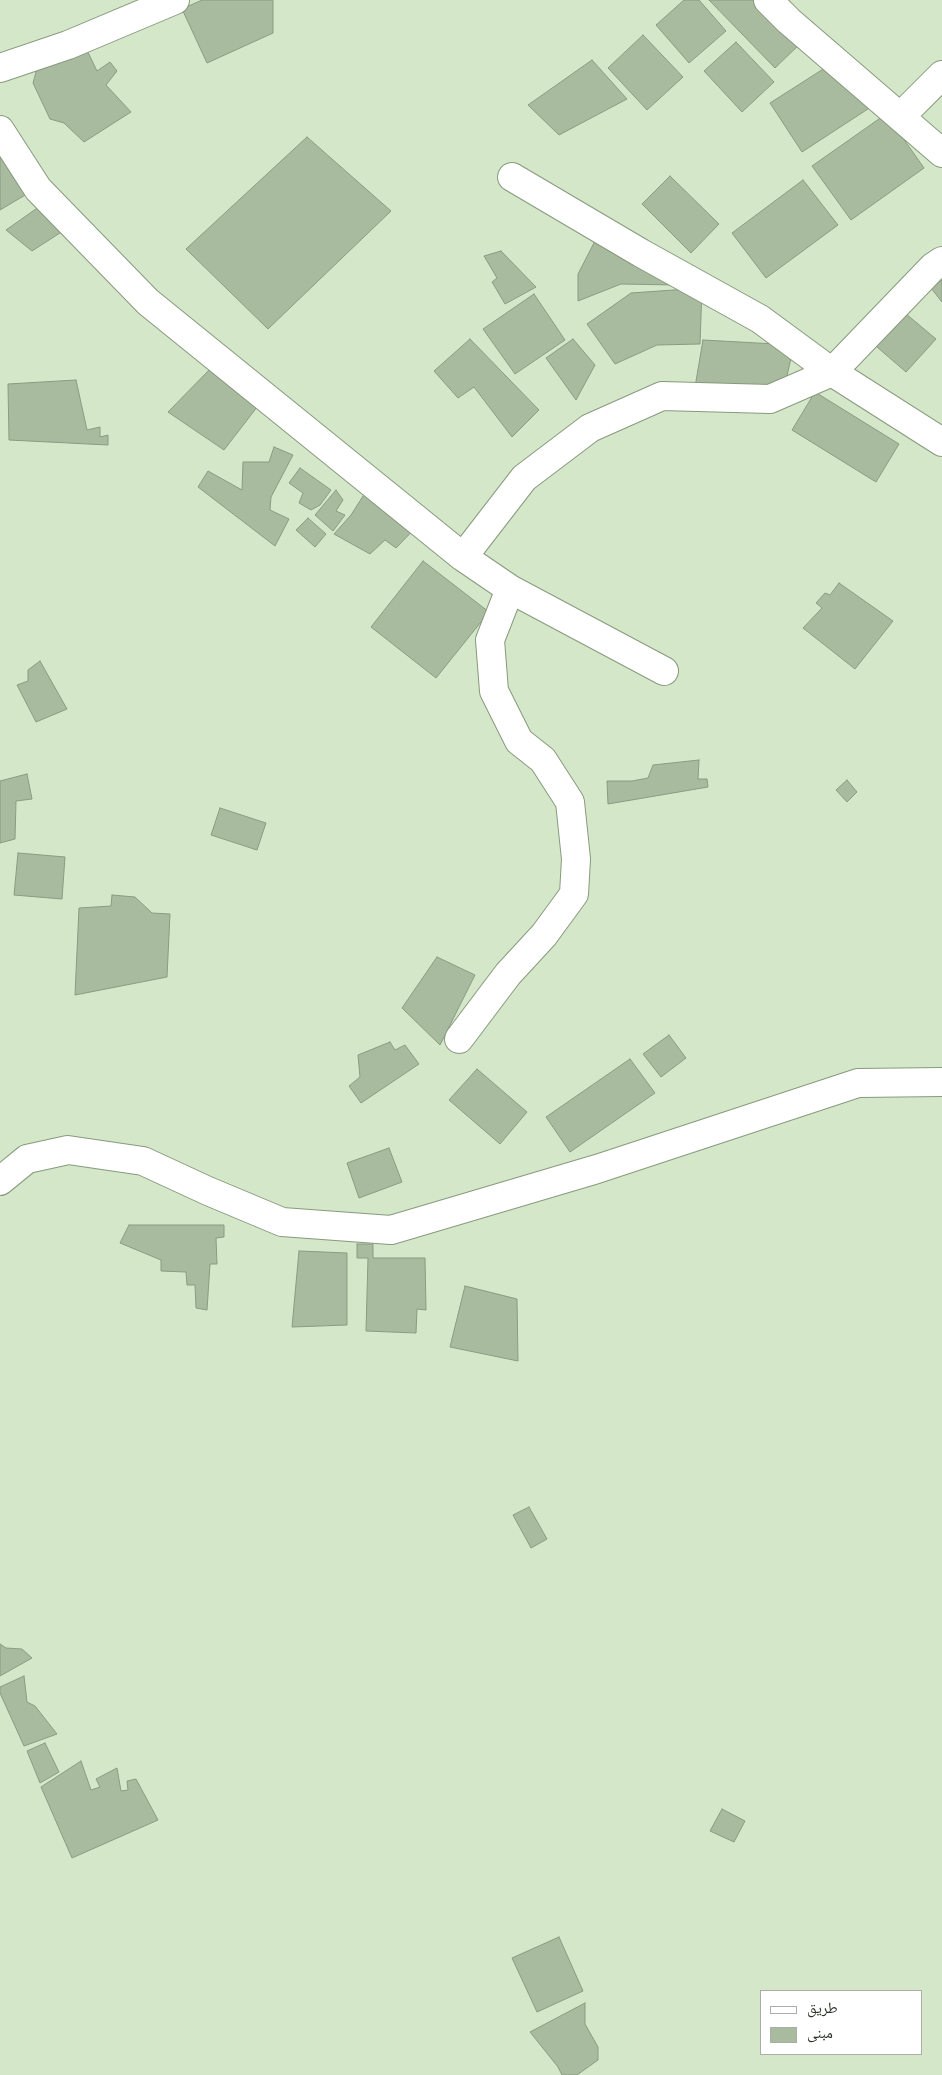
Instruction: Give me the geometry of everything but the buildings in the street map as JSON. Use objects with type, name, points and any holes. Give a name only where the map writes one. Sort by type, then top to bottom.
[{"type":"street","points":[[0,68],[68,45],[175,0]]},
{"type":"street","points":[[768,0],[789,21],[942,153]]},
{"type":"street","points":[[901,116],[942,75]]},
{"type":"street","points":[[0,130],[38,189],[148,302],[463,556],[510,589],[664,671]]},
{"type":"street","points":[[512,176],[641,253],[760,319],[832,372],[942,442]]},
{"type":"street","points":[[463,556],[524,478],[590,428],[662,396],[770,399],[832,372],[933,267],[942,261]]},
{"type":"street","points":[[460,1039],[508,974],[544,936],[574,894],[576,859],[570,802],[543,760],[519,741],[494,691],[490,640],[510,589]]},
{"type":"street","points":[[0,1181],[27,1159],[68,1150],[143,1161],[282,1222],[391,1230],[597,1169],[858,1083],[942,1082]]}]
